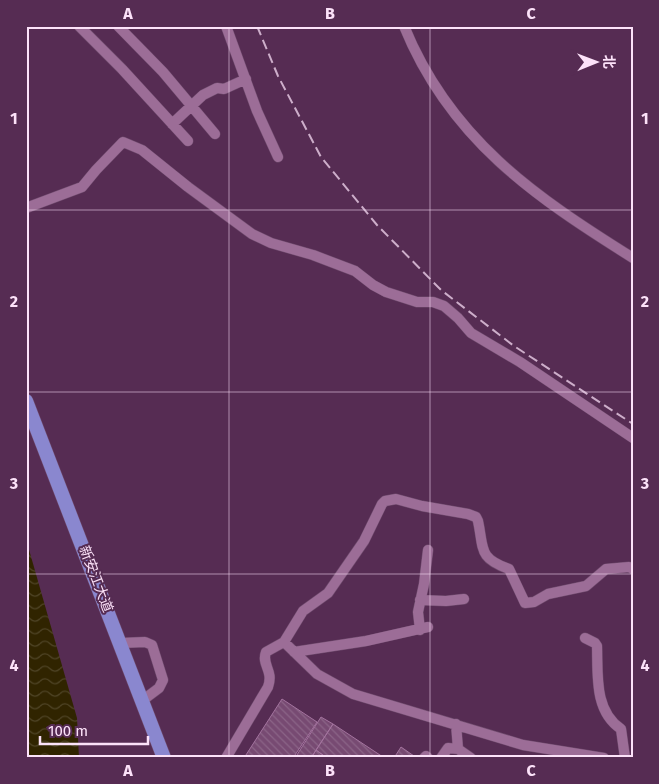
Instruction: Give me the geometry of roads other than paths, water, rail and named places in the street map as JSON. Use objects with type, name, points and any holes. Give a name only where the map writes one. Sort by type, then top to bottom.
[{"type":"main road","name":"新安江大道","points":[[26,401],[164,758]]},
{"type":"main road","name":"新安江大道","points":[[26,422],[155,758]]},
{"type":"street","points":[[79,26],[122,69],[188,142]]},
{"type":"street","points":[[118,26],[164,72],[214,134]]},
{"type":"street","points":[[226,26],[258,111],[278,157]]},
{"type":"street","points":[[404,26],[433,82],[458,118],[488,152],[539,196],[633,258]]},
{"type":"street","points":[[172,124],[203,95],[217,88],[224,89],[246,79]]},
{"type":"street","points":[[26,208],[82,187],[123,142],[142,150],[252,234],[270,243],[355,271],[386,292],[417,302],[433,302],[444,306],[471,333],[520,362],[633,438]]},
{"type":"street","points":[[226,758],[268,687],[271,676],[264,660],[265,654],[270,649],[284,642],[302,611],[328,593],[337,582],[364,541],[382,504],[388,500],[400,500],[476,517],[484,552],[492,561],[509,569],[525,604],[534,602],[548,594],[586,586],[606,569],[633,568]]},
{"type":"street","points":[[294,652],[324,648],[424,628],[418,612],[428,550]]},
{"type":"street","points":[[420,600],[446,601],[464,599]]},
{"type":"street","points":[[585,638],[597,646],[600,701],[607,717],[621,729],[625,758]]},
{"type":"street","points":[[120,643],[145,642],[152,645],[163,680],[159,688],[142,700]]},
{"type":"street","points":[[284,642],[317,674],[343,690],[523,745],[604,758]]},
{"type":"street","points":[[456,724],[458,749]]},
{"type":"street","points":[[441,758],[448,748],[458,749],[471,758]]},
{"type":"water","points":[[26,539],[77,718],[79,758],[26,758]]},
{"type":"railway","points":[[257,26],[278,76],[321,157],[377,225],[441,290],[514,346],[633,424]]}]
